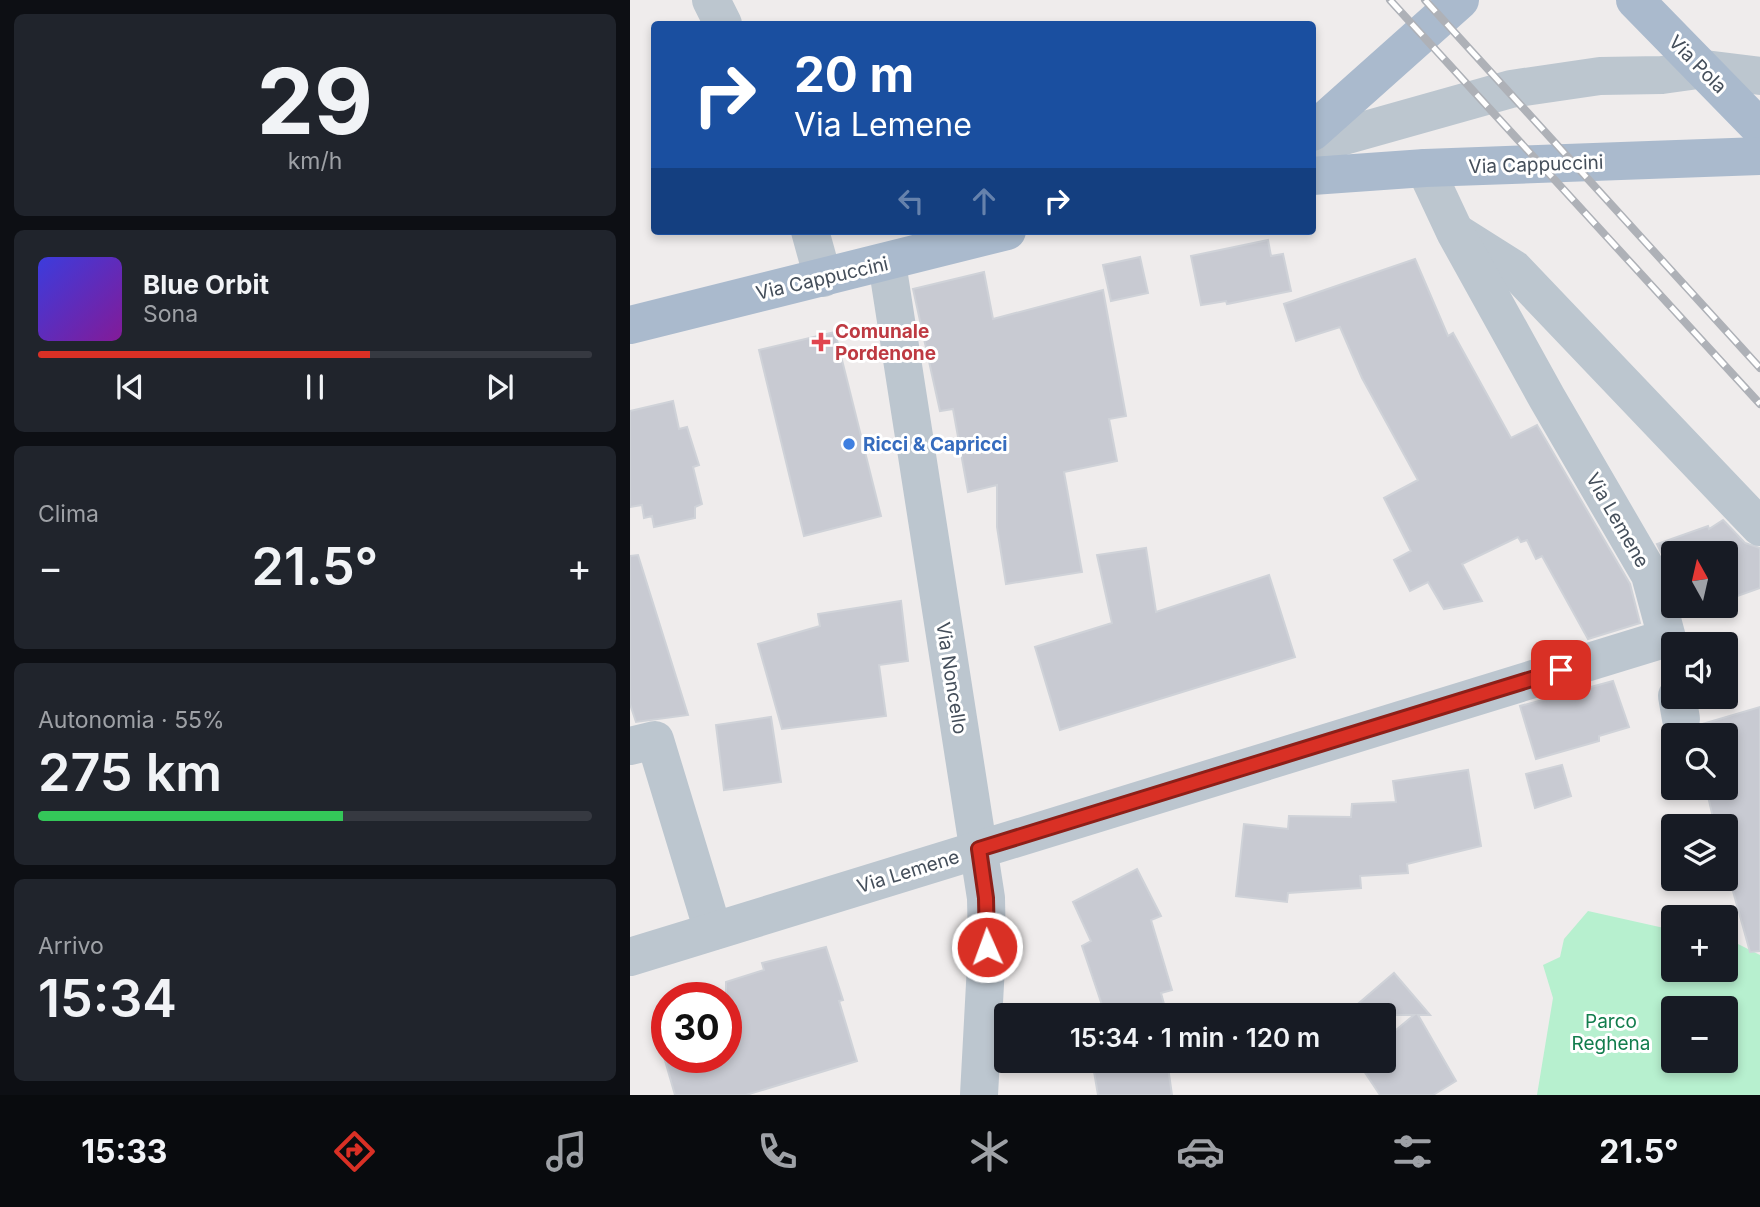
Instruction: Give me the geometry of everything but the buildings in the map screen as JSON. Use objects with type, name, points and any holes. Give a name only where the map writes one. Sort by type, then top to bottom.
[{"type":"main road","points":[[1316,128],[1460,0]]},
{"type":"main road","name":"Via Pola","points":[[1642,3],[1760,128]]},
{"type":"main road","name":"Via Cappuccini","points":[[1316,176],[1425,168],[1760,156]]},
{"type":"main road","name":"Via Cappuccini","points":[[632,318],[823,278],[992,235]]},
{"type":"street","points":[[711,0],[722,21]]},
{"type":"street","points":[[1316,144],[1511,89],[1600,76],[1662,75],[1705,69],[1760,76]]},
{"type":"street","name":"Via Lemene","points":[[1425,168],[1455,232],[1650,575],[1664,632]]},
{"type":"street","points":[[1455,232],[1514,269],[1760,527]]},
{"type":"street","points":[[811,235],[823,278]]},
{"type":"street","name":"Via Noncello","points":[[887,263],[986,898],[987,947],[979,1095]]},
{"type":"street","name":"Via Lemene","points":[[630,957],[979,849],[1661,657]]},
{"type":"street","points":[[630,746],[654,740],[713,931]]},
{"type":"green space","name":"Parco Reghena","points":[[1588,911],[1661,927],[1661,982],[1738,982],[1738,944],[1760,955],[1760,1095],[1537,1095],[1553,998],[1543,965],[1560,957],[1564,939]]},
{"type":"railway","points":[[1390,0],[1760,404]]},
{"type":"railway","points":[[1425,0],[1760,368]]},
{"type":"place","name":"Comunale Pordenone","points":[[821,342]]},
{"type":"place","name":"Ricci & Capricci","points":[[849,444]]},
{"type":"route","points":[[987,947],[986,898],[979,849],[1561,670]]}]
